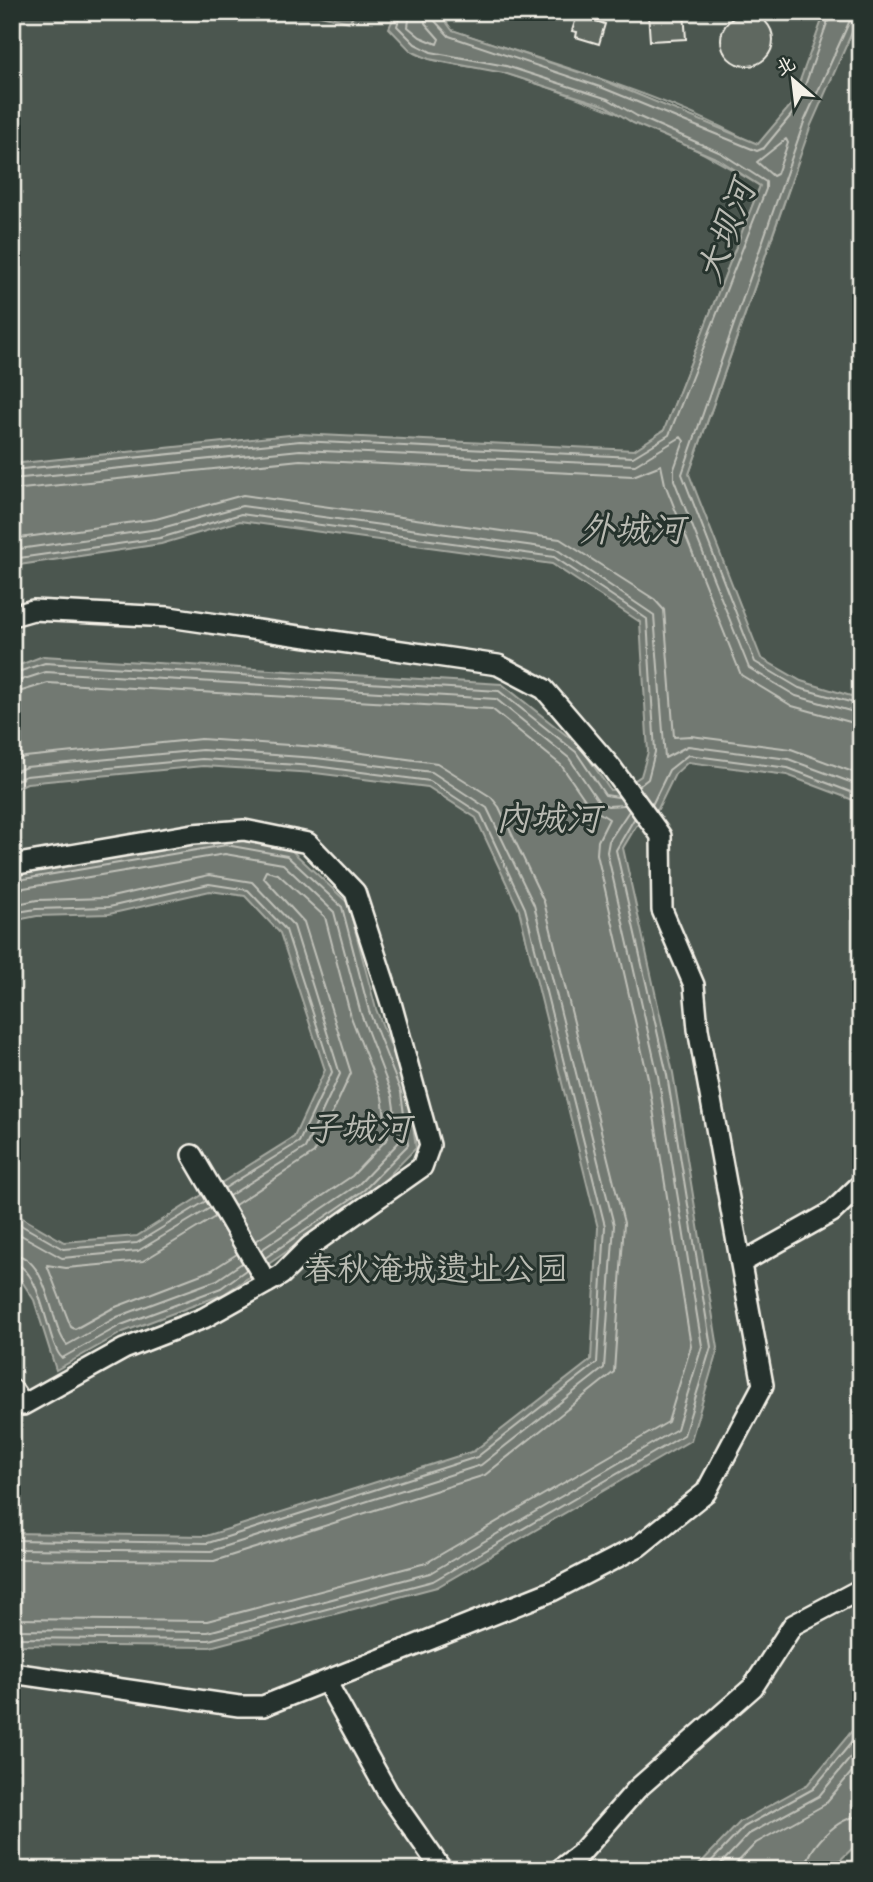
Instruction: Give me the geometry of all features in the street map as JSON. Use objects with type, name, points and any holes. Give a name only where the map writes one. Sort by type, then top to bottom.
[{"type":"lane","points":[[12,616],[33,610],[169,617],[498,665],[544,689],[611,766],[661,836],[662,910],[694,985],[698,1029],[764,1385],[706,1492],[639,1546],[552,1591],[263,1706],[239,1706],[12,1673]]},
{"type":"lane","points":[[12,865],[193,834],[244,830],[307,842],[355,892],[391,1003],[430,1145],[422,1167],[310,1246],[281,1275],[265,1279],[204,1318],[124,1349],[23,1405],[12,1389]]},
{"type":"lane","points":[[191,1155],[265,1279]]},
{"type":"lane","points":[[741,1263],[832,1212],[861,1184]]},
{"type":"lane","points":[[559,1870],[580,1854],[637,1789],[753,1687],[793,1625],[861,1589]]},
{"type":"lane","points":[[326,1681],[388,1793],[442,1870]]},
{"type":"green space","name":"春秋淹城遗址公园","points":[[12,12],[396,12],[392,18],[405,42],[415,53],[437,61],[508,74],[573,96],[670,137],[760,186],[664,431],[689,474],[796,169],[756,145],[672,105],[451,30],[439,12],[861,12],[861,1870],[12,1870]]},
{"type":"water","points":[[308,12],[344,12],[353,17],[349,22]]},
{"type":"water","name":"内城河","points":[[396,12],[439,12],[452,30],[605,81],[758,144],[791,105],[825,12],[861,12],[811,125],[689,474],[761,658],[801,681],[861,699],[861,803],[787,775],[688,762],[675,774],[655,815],[636,826],[623,848],[673,1073],[718,1348],[691,1440],[437,1587],[210,1647],[12,1645],[12,1533],[206,1536],[474,1451],[591,1360],[598,1228],[519,910],[476,818],[428,787],[315,773],[203,766],[27,783],[12,790],[12,668],[43,656],[502,684],[581,747],[610,790],[621,789],[641,776],[648,752],[640,622],[552,564],[240,521],[161,544],[12,566],[12,464],[299,434],[634,450],[664,430],[760,186],[718,159],[633,123],[606,106],[504,73],[429,59],[411,51],[389,28]]},
{"type":"water","name":"子城河","points":[[226,838],[290,849],[348,903],[376,1009],[408,1090],[416,1148],[369,1196],[224,1294],[123,1332],[56,1370],[34,1300],[12,1266],[12,1205],[14,1213],[64,1242],[137,1236],[294,1137],[325,1070],[280,933],[245,896],[210,891],[109,914],[37,916],[12,921],[12,875]]},
{"type":"water","points":[[861,1720],[861,1840],[830,1870],[694,1870],[740,1822],[808,1784]]},
{"type":"building","points":[[578,12],[598,15],[596,21],[605,24],[599,44],[576,37],[577,32],[572,31]]},
{"type":"building","points":[[648,12],[684,12],[686,39],[650,41]]},
{"type":"building","points":[[747,14],[757,16],[765,22],[771,30],[771,50],[765,58],[757,64],[747,66],[737,64],[729,58],[723,50],[721,40],[723,30],[729,22],[737,16]]},
{"type":"water label","name":"大坝河","points":[[726,231]]},
{"type":"water label","name":"外城河","points":[[632,529]]}]
